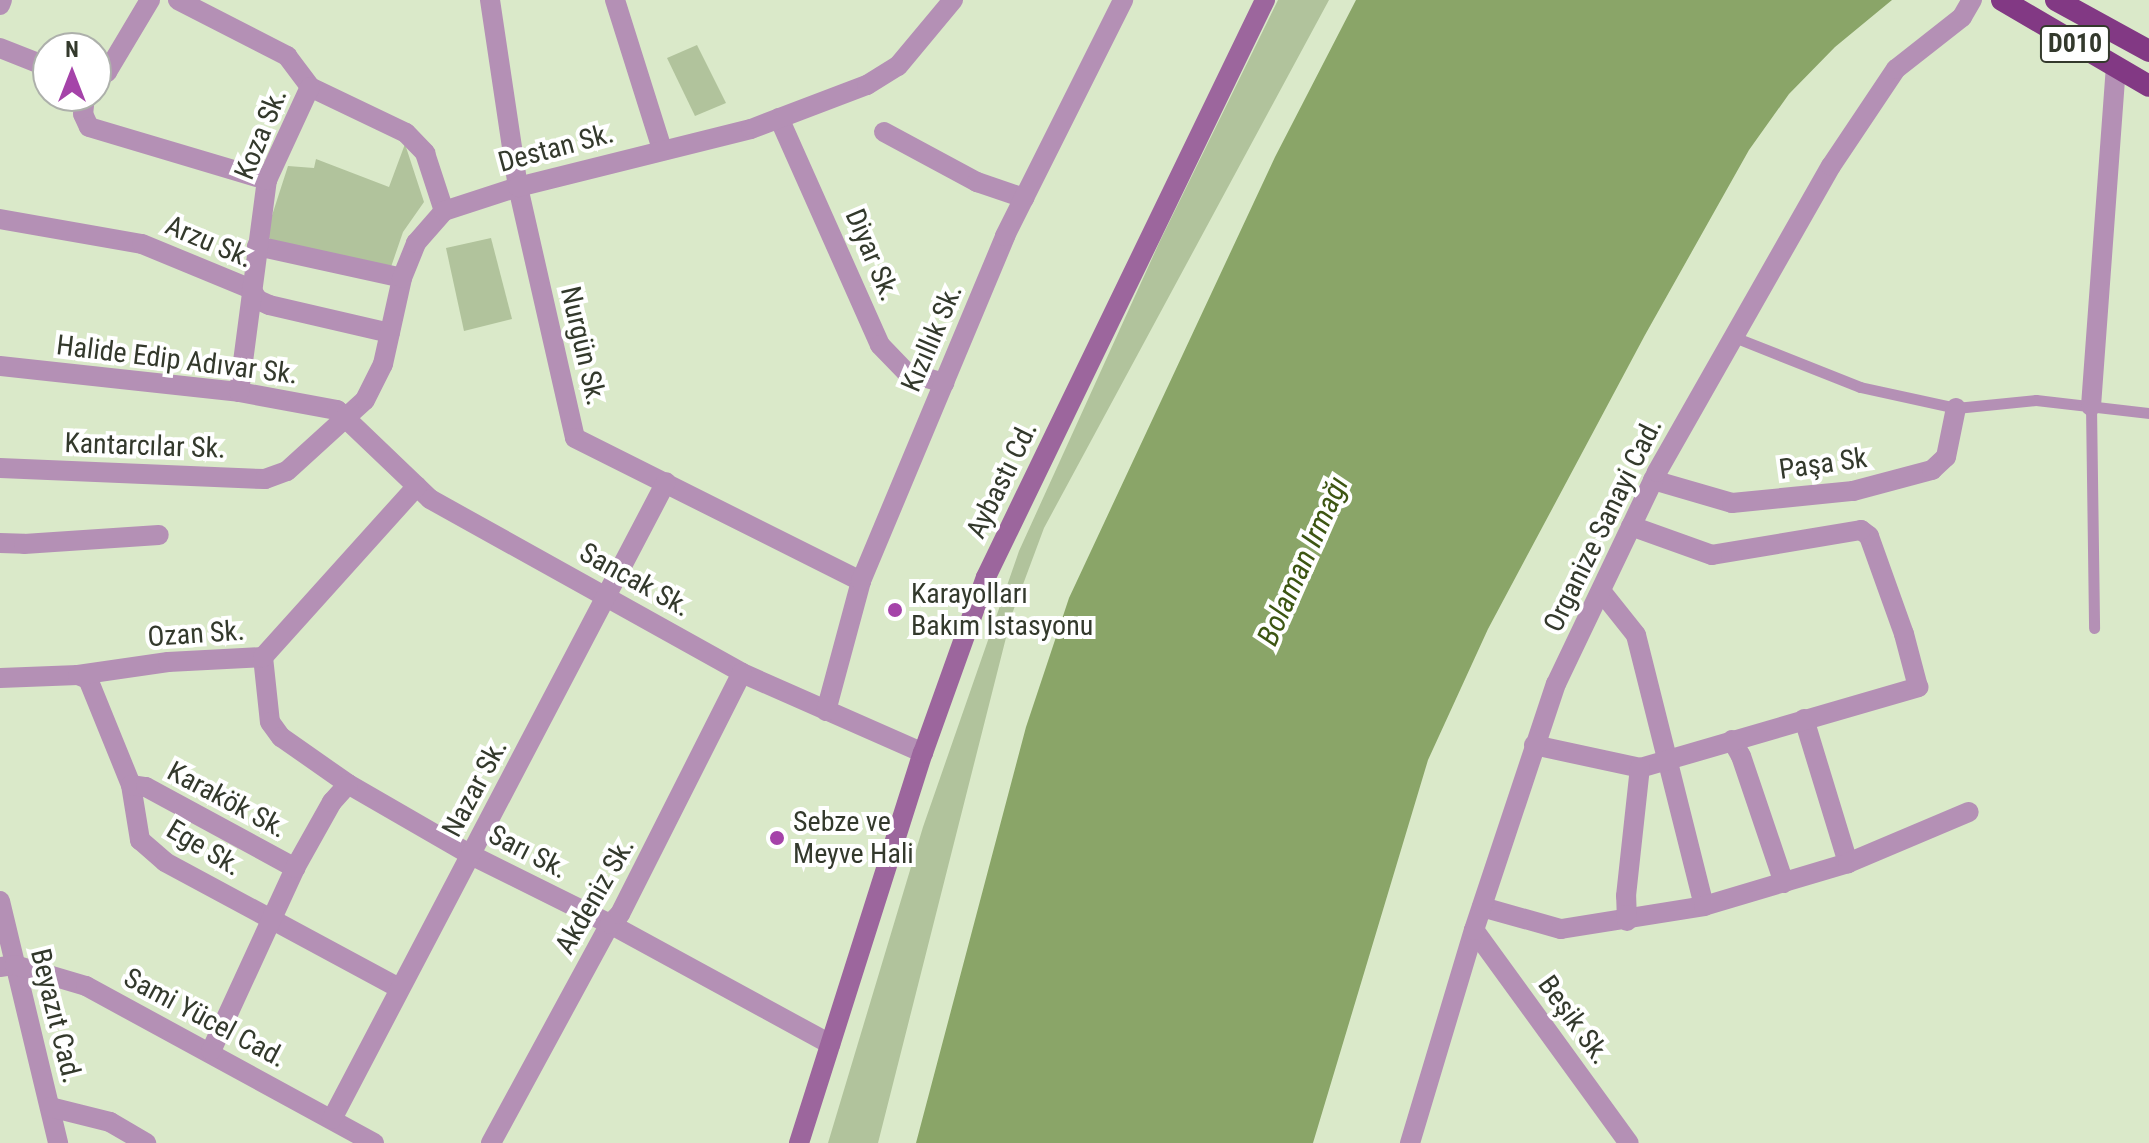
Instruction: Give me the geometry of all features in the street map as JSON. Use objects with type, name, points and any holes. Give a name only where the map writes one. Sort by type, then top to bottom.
[{"type":"highway","name":"D010","points":[[2002,0],[2149,86]]},
{"type":"highway","name":"D010","points":[[2056,0],[2149,51]]},
{"type":"main road","name":"Aybastı Cd.","points":[[799,1143],[923,753],[986,577],[1265,0]]},
{"type":"street","points":[[112,64],[150,0]]},
{"type":"street","points":[[178,0],[287,56],[310,87],[406,133],[425,153],[444,211],[416,243],[402,278],[383,364],[365,400],[344,416]]},
{"type":"street","name":"Nurgün Sk.","points":[[490,0],[518,187],[575,438],[861,581]]},
{"type":"street","points":[[615,0],[662,149]]},
{"type":"street","name":"Destan Sk.","points":[[444,211],[518,187],[751,129],[867,85],[898,66],[953,0]]},
{"type":"street","name":"Kızıllık Sk.","points":[[826,711],[861,581],[1024,198],[1123,0]]},
{"type":"street","name":"Organize Sanayi Cad.","points":[[1410,1143],[1474,930],[1556,684],[1653,480],[1831,166],[1896,69],[1962,17],[1972,0]]},
{"type":"street","points":[[0,48],[32,61]]},
{"type":"street","points":[[2091,406],[2116,69]]},
{"type":"street","name":"Koza Sk.","points":[[239,392],[267,180],[310,87]]},
{"type":"street","points":[[83,112],[89,127],[267,180]]},
{"type":"street","name":"Diyar Sk.","points":[[779,118],[880,345],[906,372],[944,383]]},
{"type":"street","points":[[884,132],[977,182],[1024,198]]},
{"type":"street","name":"Arzu Sk.","points":[[0,219],[142,244],[251,289],[258,300],[269,305],[390,333]]},
{"type":"street","points":[[257,246],[402,278]]},
{"type":"street","name":"Halide Edip Adıvar Sk.","points":[[0,366],[239,392],[337,410],[344,416]]},
{"type":"street","name":"Paşa Sk","points":[[1653,480],[1732,503],[1853,491],[1932,470],[1946,457],[1956,408]]},
{"type":"street","name":"Sancak Sk.","points":[[344,416],[430,499],[742,673],[923,753]]},
{"type":"street","name":"Kantarcılar Sk.","points":[[0,468],[265,479],[287,471],[344,416]]},
{"type":"street","name":"Nazar Sk.","points":[[332,1119],[666,482]]},
{"type":"street","name":"Ozan Sk.","points":[[0,678],[78,675],[168,662],[263,657],[417,486]]},
{"type":"street","points":[[1534,745],[1640,768],[1918,687],[1904,634],[1869,536],[1861,530],[1712,555],[1631,526]]},
{"type":"street","points":[[0,543],[159,535]]},
{"type":"street","points":[[1601,591],[1636,635],[1704,906]]},
{"type":"street","name":"Sarı Sk.","points":[[263,657],[270,722],[281,737],[348,784],[471,855],[610,924],[830,1044]]},
{"type":"street","name":"Akdeniz Sk.","points":[[491,1143],[610,924],[627,901],[742,673]]},
{"type":"street","name":"Ege Sk.","points":[[78,675],[88,679],[131,785],[140,840],[165,862],[399,988]]},
{"type":"street","points":[[1804,719],[1848,863]]},
{"type":"street","points":[[1732,740],[1741,756],[1784,883]]},
{"type":"street","points":[[1627,921],[1626,896],[1640,768]]},
{"type":"street","points":[[211,1051],[295,868],[332,802],[348,784]]},
{"type":"street","name":"Karakök Sk.","points":[[131,785],[146,787],[295,868]]},
{"type":"street","points":[[1482,907],[1561,929],[1627,921],[1704,906],[1848,863],[1969,812]]},
{"type":"street","name":"Beyazıt Cad.","points":[[0,901],[8,966],[58,1143]]},
{"type":"street","name":"Beşik Sk.","points":[[1474,930],[1629,1143]]},
{"type":"street","name":"Sami Yücel Cad.","points":[[8,966],[86,986],[211,1051],[374,1143]]},
{"type":"street","points":[[50,1107],[110,1122],[146,1143]]},
{"type":"lane","points":[[1734,337],[1860,387],[1956,408],[2036,400],[2149,413]]},
{"type":"lane","points":[[2091,406],[2094,628]]},
{"type":"shaded area","points":[[1278,0],[1329,0],[1044,528],[1012,614],[878,1143],[828,1143],[923,827],[1019,551],[1160,241]]},
{"type":"shaded area","points":[[697,45],[726,103],[695,116],[667,58]]},
{"type":"shaded area","points":[[405,144],[424,202],[403,232],[391,267],[276,246],[266,234],[288,166],[314,168],[316,159],[389,187]]},
{"type":"shaded area","points":[[491,238],[512,319],[464,331],[446,248]]},
{"type":"water","name":"Bolaman Irmağı","points":[[1356,0],[1892,0],[1835,47],[1789,94],[1749,150],[1645,335],[1488,629],[1428,760],[1313,1143],[916,1143],[1026,727],[1069,598],[1275,157]]},
{"type":"place","name":"Karayolları Bakım İstasyonu","points":[[895,610]]},
{"type":"place","name":"Sebze ve Meyve Hali","points":[[777,838]]}]
